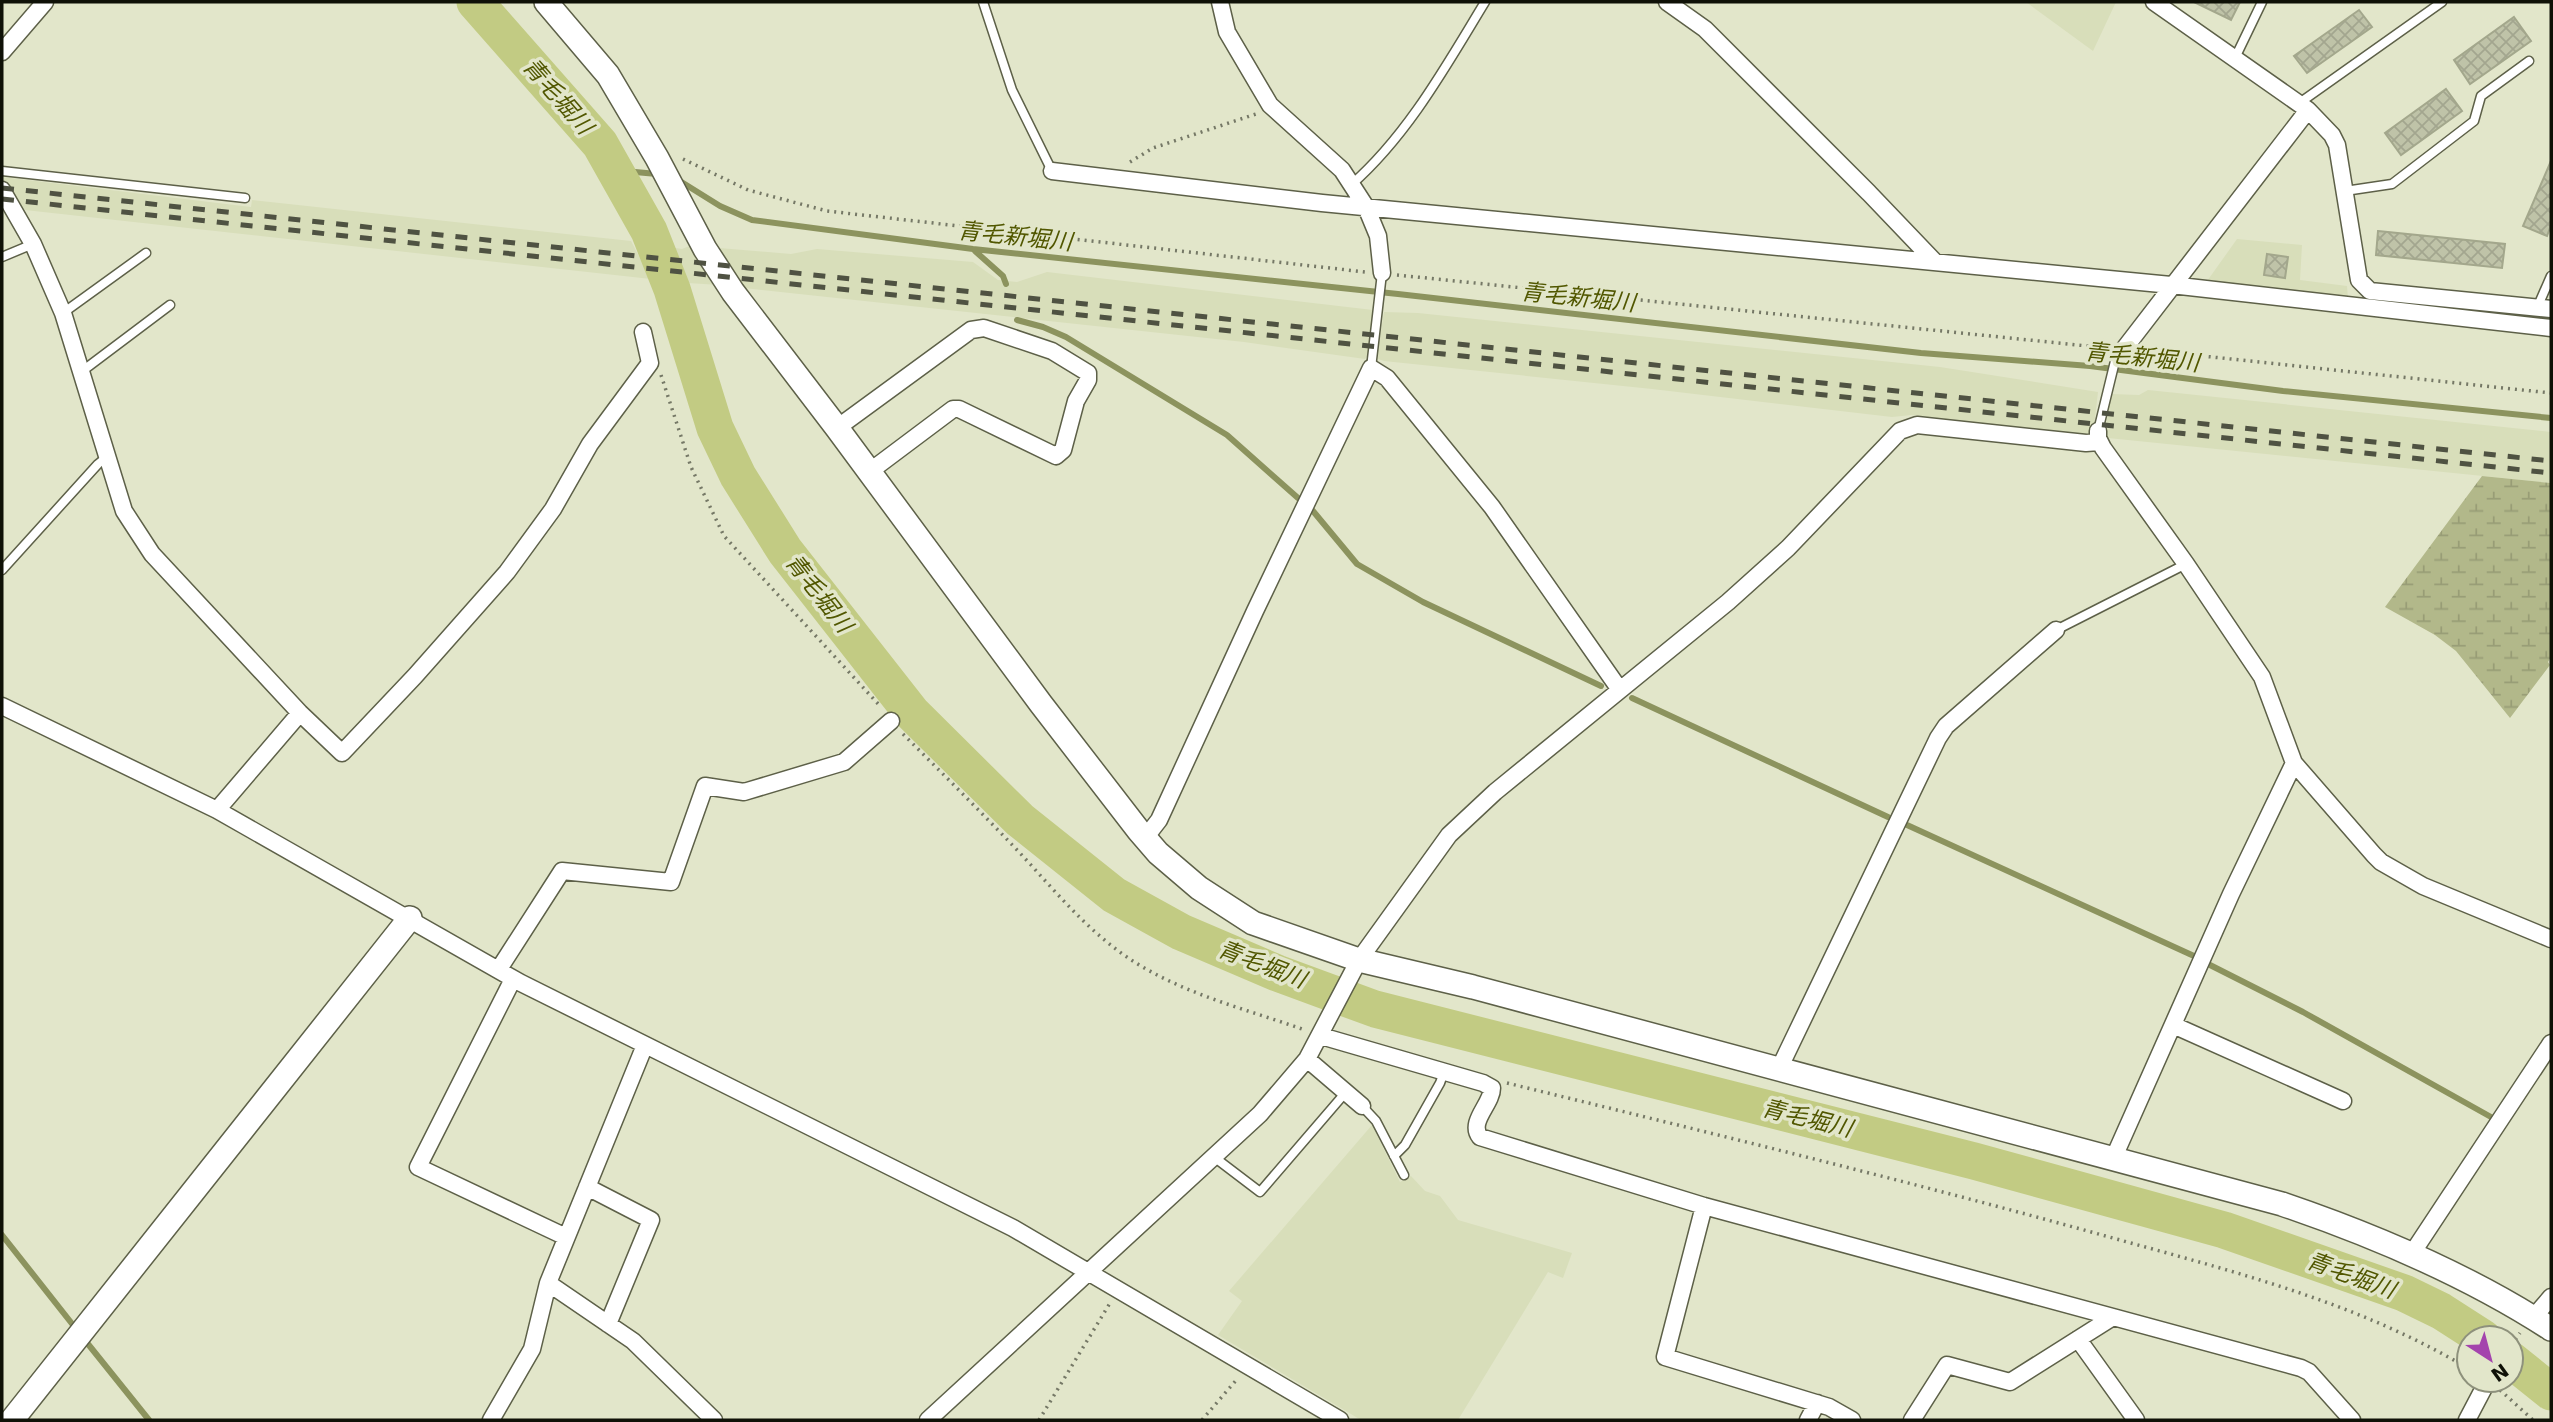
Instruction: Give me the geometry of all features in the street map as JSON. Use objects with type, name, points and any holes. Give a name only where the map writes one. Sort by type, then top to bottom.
[{"type":"street","points":[[2,52],[46,2]]},
{"type":"street","points":[[547,2],[608,75],[668,157],[679,200],[733,292],[838,428],[1041,704],[1145,838],[1178,872],[1253,923],[1354,967],[1473,987],[2282,1204],[2372,1237],[2483,1289],[2542,1324],[2551,1297]]},
{"type":"street","points":[[1220,2],[1227,32],[1270,105],[1342,170],[1366,207],[1378,236],[1382,275]]},
{"type":"street","points":[[1667,2],[1705,29],[1935,262]]},
{"type":"street","points":[[2154,2],[2303,107],[2332,135],[2337,145],[2359,279],[2370,290],[2544,308]]},
{"type":"street","points":[[2120,353],[2303,107]]},
{"type":"street","points":[[1052,171],[1366,207],[2171,285],[2551,328]]},
{"type":"street","points":[[2,190],[33,244],[64,313],[124,511],[152,554],[300,713],[342,753],[507,572],[553,509],[590,444],[650,363],[643,332]]},
{"type":"street","points":[[838,428],[971,330],[984,328],[1052,351],[1088,373],[1088,380],[1076,401],[1063,450],[1056,456],[959,410],[953,410],[869,472]]},
{"type":"street","points":[[1145,838],[1159,820],[1371,369],[1387,378],[1492,507],[1620,690]]},
{"type":"street","points":[[928,1420],[1260,1114],[1307,1059],[1354,967],[1429,860],[1471,812],[1728,602],[1788,548],[1890,441],[1907,427],[1917,425],[2086,443],[2099,436],[2262,677],[2294,762],[2381,862],[2423,886],[2551,939]]},
{"type":"street","points":[[1779,1069],[1938,738],[1946,726],[2056,630]]},
{"type":"street","points":[[2,706],[217,810],[513,979],[1013,1228],[1340,1420]]},
{"type":"street","points":[[217,810],[300,713]]},
{"type":"street","points":[[499,970],[562,871],[671,882],[705,786],[744,792],[844,762],[891,721]]},
{"type":"street","points":[[2114,1157],[2231,894],[2294,762]]},
{"type":"street","points":[[12,1420],[410,918]]},
{"type":"street","points":[[513,979],[418,1167],[566,1237]]},
{"type":"street","points":[[2173,1025],[2343,1101]]},
{"type":"street","points":[[1321,1035],[1483,1083],[1492,1088],[1492,1095],[1476,1124],[1476,1132],[1480,1136],[1704,1206],[2301,1368],[2309,1371],[2352,1420]]},
{"type":"street","points":[[2411,1255],[2551,1044]]},
{"type":"street","points":[[491,1420],[532,1349],[548,1283],[645,1045]]},
{"type":"street","points":[[1307,1059],[1362,1107]]},
{"type":"street","points":[[587,1186],[651,1220],[608,1324]]},
{"type":"street","points":[[1704,1206],[1665,1357],[1829,1407],[1852,1420]]},
{"type":"street","points":[[548,1283],[633,1341],[714,1420]]},
{"type":"street","points":[[1912,1420],[1947,1365],[2010,1382],[2113,1317]]},
{"type":"street","points":[[2078,1339],[2136,1420]]},
{"type":"street","points":[[2467,1420],[2481,1394]]},
{"type":"street","points":[[1808,1420],[1817,1403]]},
{"type":"lane","points":[[983,2],[1012,90],[1052,171]]},
{"type":"lane","points":[[1351,185],[1376,163],[1435,84],[1485,2]]},
{"type":"lane","points":[[2235,58],[2262,2]]},
{"type":"lane","points":[[2303,107],[2442,2]]},
{"type":"lane","points":[[2345,191],[2392,184],[2474,121],[2481,96],[2529,61]]},
{"type":"lane","points":[[2,172],[245,198]]},
{"type":"lane","points":[[2,257],[33,244]]},
{"type":"lane","points":[[64,313],[146,253]]},
{"type":"lane","points":[[1371,369],[1382,275]]},
{"type":"lane","points":[[2544,308],[2551,276]]},
{"type":"lane","points":[[81,372],[170,304]]},
{"type":"lane","points":[[2099,436],[2107,386],[2120,353]]},
{"type":"lane","points":[[2,570],[97,464],[108,456]]},
{"type":"lane","points":[[2056,630],[2186,564]]},
{"type":"lane","points":[[1394,1156],[1405,1145],[1444,1071]]},
{"type":"lane","points":[[1214,1157],[1260,1192],[1346,1092]]},
{"type":"lane","points":[[1362,1107],[1376,1121],[1404,1175]]},
{"type":"path","points":[[1109,178],[1153,148],[1260,113],[1270,105]]},
{"type":"path","points":[[668,157],[748,190],[827,211],[1382,275],[2105,348]]},
{"type":"path","points":[[2146,350],[2551,393]]},
{"type":"path","points":[[650,363],[660,371],[691,467],[724,536],[891,721],[1083,922],[1148,971],[1181,986],[1321,1035]]},
{"type":"path","points":[[1492,1088],[1504,1083],[1861,1170],[2267,1282],[2376,1321],[2455,1361]]},
{"type":"path","points":[[1039,1420],[1118,1290]]},
{"type":"path","points":[[1202,1420],[1249,1366]]},
{"type":"path","points":[[2504,1394],[2533,1420]]},
{"type":"shaded area","points":[[2026,2],[2116,2],[2093,51]]},
{"type":"shaded area","points":[[2,177],[251,207],[252,200],[631,241],[651,279],[25,210],[19,207],[2,182]]},
{"type":"shaded area","points":[[2237,239],[2302,245],[2300,280],[2347,286],[2348,299],[2205,284]]},
{"type":"shaded area","points":[[692,245],[719,285],[688,283],[669,247],[682,249]]},
{"type":"shaded area","points":[[719,248],[791,254],[817,249],[973,262],[998,280],[1017,282],[1047,272],[1373,310],[1369,354],[1365,359],[1244,342],[744,288]]},
{"type":"shaded area","points":[[1384,312],[1418,313],[1940,367],[2098,392],[2094,426],[2090,434],[2081,435],[1384,361],[1378,359],[1377,355]]},
{"type":"shaded area","points":[[2148,390],[2551,432],[2551,483],[2108,438],[2105,432],[2111,394],[2139,395]]},
{"type":"shaded area","points":[[1372,1125],[1400,1182],[1411,1176],[1425,1191],[1440,1196],[1458,1220],[1572,1253],[1563,1278],[1548,1272],[1458,1420],[1361,1420],[1218,1335],[1242,1301],[1229,1291]]},
{"type":"green space","points":[[2482,476],[2551,483],[2550,665],[2510,718],[2456,651],[2435,635],[2385,607]]},
{"type":"building","points":[[2194,2],[2240,2],[2231,20]]},
{"type":"building","points":[[2359,10],[2372,27],[2307,73],[2294,56]]},
{"type":"building","points":[[2514,17],[2531,41],[2470,84],[2454,60]]},
{"type":"building","points":[[2446,89],[2462,111],[2401,155],[2385,133]]},
{"type":"building","points":[[2551,161],[2551,225],[2547,236],[2523,226]]},
{"type":"building","points":[[2378,231],[2505,244],[2502,268],[2376,255]]},
{"type":"building","points":[[2267,254],[2288,257],[2285,278],[2264,275]]},
{"type":"waterway","name":"青毛堀川","points":[[475,2],[600,144],[649,231],[672,289],[715,428],[738,476],[785,551],[912,713],[1020,820],[1114,895],[1181,932],[1277,973],[1375,1009],[1974,1161],[2224,1230],[2404,1293],[2461,1324]]},
{"type":"waterway","name":"青毛新堀川","points":[[613,170],[657,174]]},
{"type":"waterway","name":"青毛新堀川","points":[[675,178],[720,206],[752,220],[973,249],[1921,353],[2090,366],[2283,391],[2551,418]]},
{"type":"waterway","points":[[975,251],[1003,276],[1006,284]]},
{"type":"waterway","points":[[1017,320],[1066,337],[1227,435],[1298,498]]},
{"type":"waterway","points":[[1313,511],[1357,564],[1423,602],[1601,686]]},
{"type":"waterway","points":[[1632,698],[1888,817]]},
{"type":"waterway","points":[[1907,825],[2194,956]]},
{"type":"waterway","points":[[2210,965],[2303,1012],[2491,1117]]},
{"type":"waterway","points":[[2,1235],[73,1325]]},
{"type":"waterway","points":[[88,1344],[149,1420]]},
{"type":"waterway","name":"青毛堀川","points":[[2525,1371],[2551,1392]]},
{"type":"railway","points":[[2,188],[2551,461]]},
{"type":"railway","points":[[2,199],[2551,473]]}]
